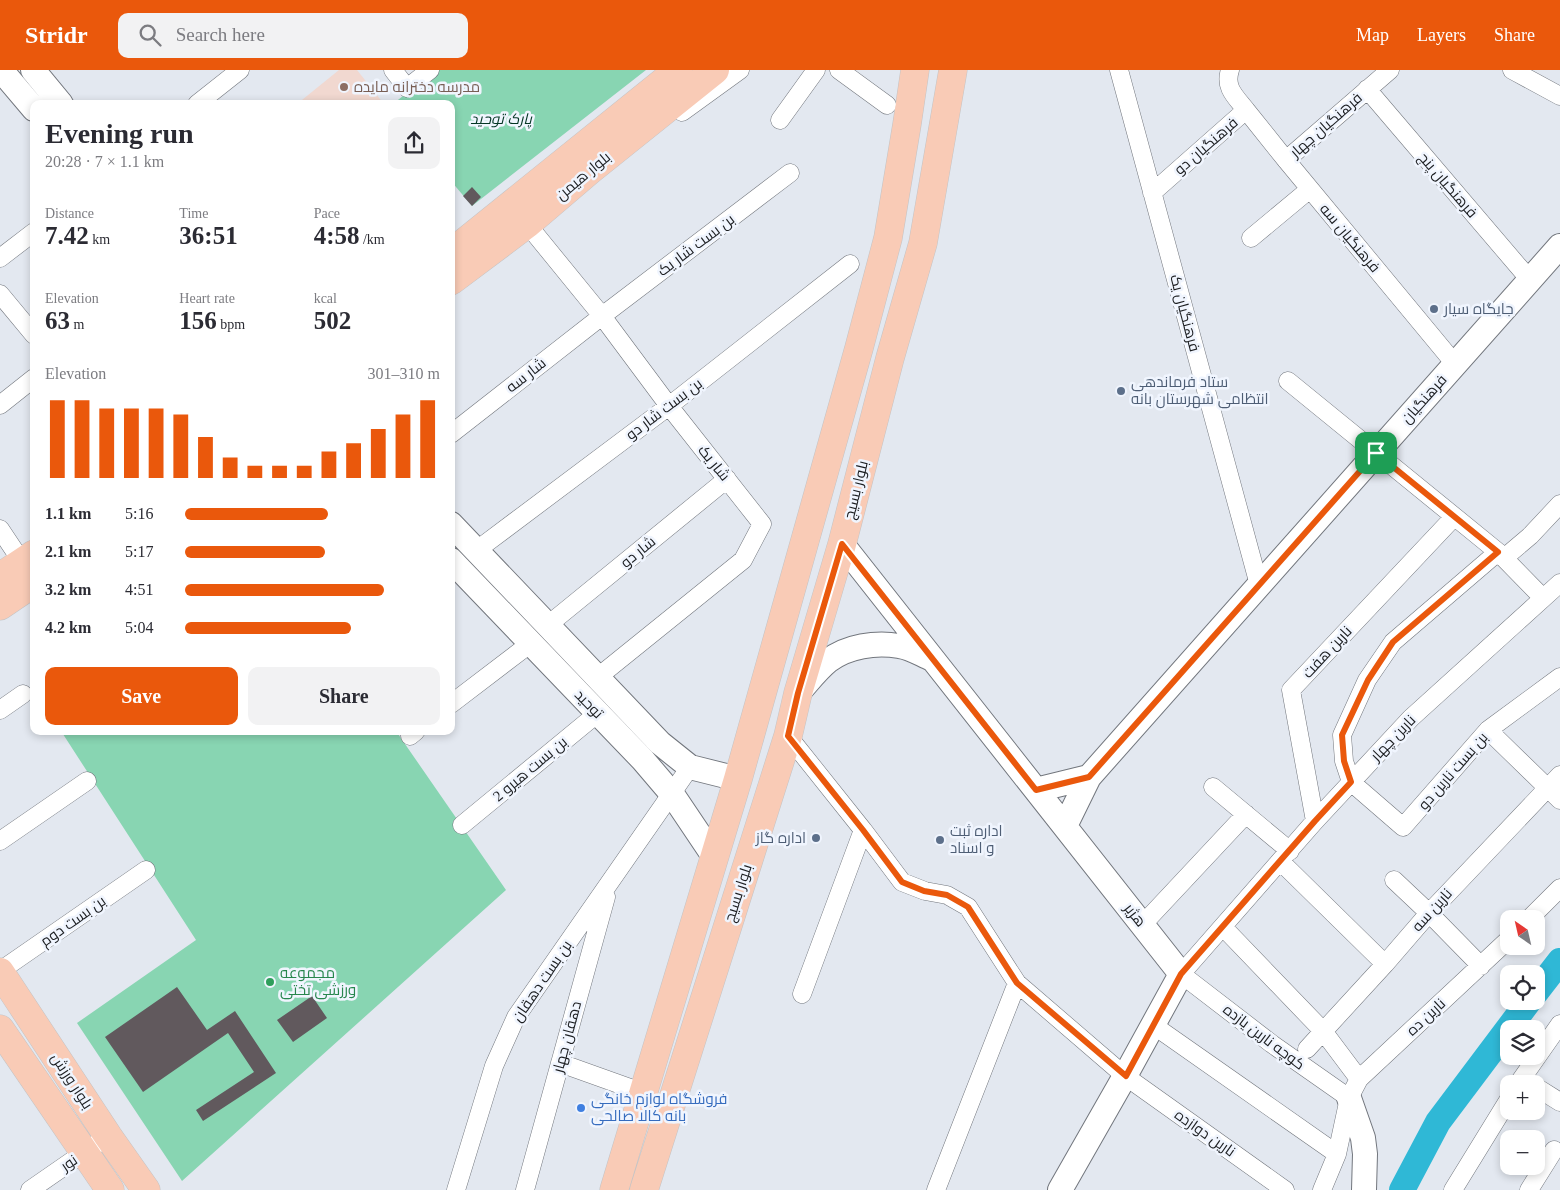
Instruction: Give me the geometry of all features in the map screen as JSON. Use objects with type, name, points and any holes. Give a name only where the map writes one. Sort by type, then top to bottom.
[{"type":"main road","points":[[0,70],[30,104]]},
{"type":"main road","name":"بلوار هیمن","points":[[455,278],[527,224],[589,171],[715,70]]},
{"type":"main road","points":[[614,1190],[738,779],[888,238],[914,70]]},
{"type":"main road","name":"بلوار بسیج","points":[[644,1190],[788,736],[798,693],[842,544],[890,358],[923,243],[953,70]]},
{"type":"main road","points":[[36,71],[58,100]]},
{"type":"main road","name":"بلوار هیمن","points":[[455,250],[676,71]]},
{"type":"main road","name":"فرهنگیان","points":[[1065,826],[1089,777],[1560,246]]},
{"type":"main road","points":[[858,348],[890,358]]},
{"type":"main road","name":"توحید","points":[[455,528],[660,743],[690,767],[738,779]]},
{"type":"main road","name":"هژیر","points":[[842,544],[1181,974]]},
{"type":"main road","name":"توحید","points":[[455,564],[643,760],[672,794],[715,858]]},
{"type":"main road","points":[[0,606],[25,571]]},
{"type":"main road","name":"هژیر","points":[[798,693],[828,661],[845,651],[859,647],[877,645],[901,646],[936,661]]},
{"type":"main road","points":[[1036,790],[1089,777]]},
{"type":"main road","name":"بلوار ورزش","points":[[0,971],[108,1136],[146,1190]]},
{"type":"main road","points":[[1060,1190],[1126,1076],[1181,974]]},
{"type":"main road","name":"بلوار ورزش","points":[[0,1030],[110,1190]]},
{"type":"main road","points":[[1354,1088],[1365,1154],[1364,1190]]},
{"type":"street","points":[[202,100],[240,70]]},
{"type":"street","points":[[393,70],[407,88],[430,70]]},
{"type":"street","points":[[589,171],[649,136],[740,70]]},
{"type":"street","points":[[780,120],[816,70]]},
{"type":"street","points":[[839,70],[886,105]]},
{"type":"street","name":"فرهنگیان یک","points":[[1119,70],[1259,585]]},
{"type":"street","name":"فرهنگیان دو","points":[[1152,193],[1246,110],[1229,89],[1227,79],[1230,70]]},
{"type":"street","name":"فرهنگیان چهار","points":[[1286,160],[1390,70]]},
{"type":"street","points":[[1512,70],[1560,96]]},
{"type":"street","name":"فرهنگیان پنج","points":[[1367,90],[1530,280]]},
{"type":"street","name":"فرهنگیان سه","points":[[1246,110],[1455,364]]},
{"type":"street","name":"بن بست شار یک","points":[[602,316],[790,174]]},
{"type":"street","points":[[1251,238],[1310,189]]},
{"type":"street","name":"شار یک","points":[[527,224],[602,316],[668,406],[762,524],[743,560],[598,677]]},
{"type":"street","points":[[0,258],[30,235]]},
{"type":"street","name":"بن بست شار دو","points":[[477,550],[668,406],[850,264]]},
{"type":"street","points":[[0,294],[30,330]]},
{"type":"street","name":"شار سه","points":[[455,431],[602,316]]},
{"type":"street","points":[[0,405],[30,381]]},
{"type":"street","points":[[1288,381],[1501,555],[1543,598]]},
{"type":"street","name":"شار دو","points":[[548,625],[728,479]]},
{"type":"street","points":[[1351,782],[1344,761],[1342,735],[1368,680],[1393,642],[1501,555],[1530,536],[1560,504]]},
{"type":"street","name":"نارین هفت","points":[[1315,821],[1291,690],[1454,517]]},
{"type":"street","points":[[0,529],[25,571]]},
{"type":"street","name":"نارین چهار","points":[[1181,974],[1315,821],[1411,718],[1560,583]]},
{"type":"street","points":[[455,701],[531,643]]},
{"type":"street","name":"بن بست نارین دو","points":[[1351,782],[1403,828],[1488,730],[1560,677]]},
{"type":"street","points":[[0,710],[23,694]]},
{"type":"street","name":"بن بست هیرو 2","points":[[462,824],[598,713]]},
{"type":"street","points":[[1488,730],[1560,800]]},
{"type":"street","name":"نارین دوازده","points":[[788,736],[902,882],[924,891],[947,895],[968,907],[1017,983],[1126,1076],[1285,1190]]},
{"type":"street","name":"بن بست دهقان","points":[[456,1190],[494,1066],[516,1017],[690,767]]},
{"type":"street","name":"نارین سه","points":[[1306,1049],[1385,964],[1429,913],[1560,774]]},
{"type":"street","points":[[0,841],[87,781]]},
{"type":"street","points":[[1213,786],[1246,814],[1385,964]]},
{"type":"street","points":[[1142,924],[1246,814]]},
{"type":"street","points":[[802,994],[863,830]]},
{"type":"street","name":"بن بست دوم","points":[[0,971],[146,870]]},
{"type":"street","points":[[1394,880],[1481,966]]},
{"type":"street","name":"دهقان چهار","points":[[524,1190],[609,884]]},
{"type":"street","points":[[1538,910],[1560,888]]},
{"type":"street","points":[[1223,927],[1323,1031],[1354,1088],[1337,1154],[1322,1190]]},
{"type":"street","name":"نارین ده","points":[[1354,1088],[1500,947]]},
{"type":"street","name":"کوچه نارین یازده","points":[[1181,974],[1272,1044],[1354,1088]]},
{"type":"street","points":[[936,1190],[1017,983]]},
{"type":"street","points":[[1531,1075],[1560,1024]]},
{"type":"street","points":[[1153,1025],[1337,1154]]},
{"type":"street","points":[[560,1062],[644,1093]]},
{"type":"street","points":[[1545,1093],[1560,1102]]},
{"type":"street","points":[[1459,1188],[1500,1115]]},
{"type":"street","name":"نور","points":[[30,1190],[108,1136]]},
{"type":"street","points":[[1530,1190],[1554,1150]]},
{"type":"shaded area","name":"مدرسه دخترانه مایده","points":[[339,70],[357,70],[381,100],[302,100]]},
{"type":"green space","name":"پارک توحید","points":[[435,70],[646,70],[472,206],[455,186],[455,100],[398,100]]},
{"type":"green space","name":"مجموعه ورزشی تختی","points":[[64,735],[399,735],[506,890],[182,1181],[77,1023],[196,940]]},
{"type":"building","points":[[472,187],[481,197],[472,206],[463,196]]},
{"type":"building","points":[[177,987],[207,1030],[235,1011],[276,1073],[203,1121],[196,1110],[254,1072],[228,1033],[143,1092],[105,1037]]},
{"type":"building","points":[[312,996],[327,1018],[293,1042],[277,1020]]},
{"type":"waterway","points":[[1545,980],[1560,961]]},
{"type":"waterway","points":[[1402,1190],[1438,1122],[1522,1010]]},
{"type":"place","name":"مدرسه دخترانه مایده","points":[[344,87]]},
{"type":"place","name":"جایگاه سیار","points":[[1434,309]]},
{"type":"place","name":"ستاد فرماندهی انتظامی شهرستان بانه","points":[[1121,391]]},
{"type":"place","name":"اداره گاز","points":[[816,838]]},
{"type":"place","name":"اداره ثبت و اسناد","points":[[940,840]]},
{"type":"place","name":"مجموعه ورزشی تختی","points":[[270,982]]},
{"type":"place","name":"فروشگاه لوازم خانگی بانه کالا صالحی","points":[[581,1108]]},
{"type":"route","points":[[1376,453],[1498,552],[1393,642],[1368,680],[1342,735],[1344,761],[1351,782],[1181,974],[1126,1076],[1017,983],[968,907],[947,895],[924,891],[902,882],[788,736],[798,693],[842,544],[1036,790],[1089,777],[1376,453]]}]
